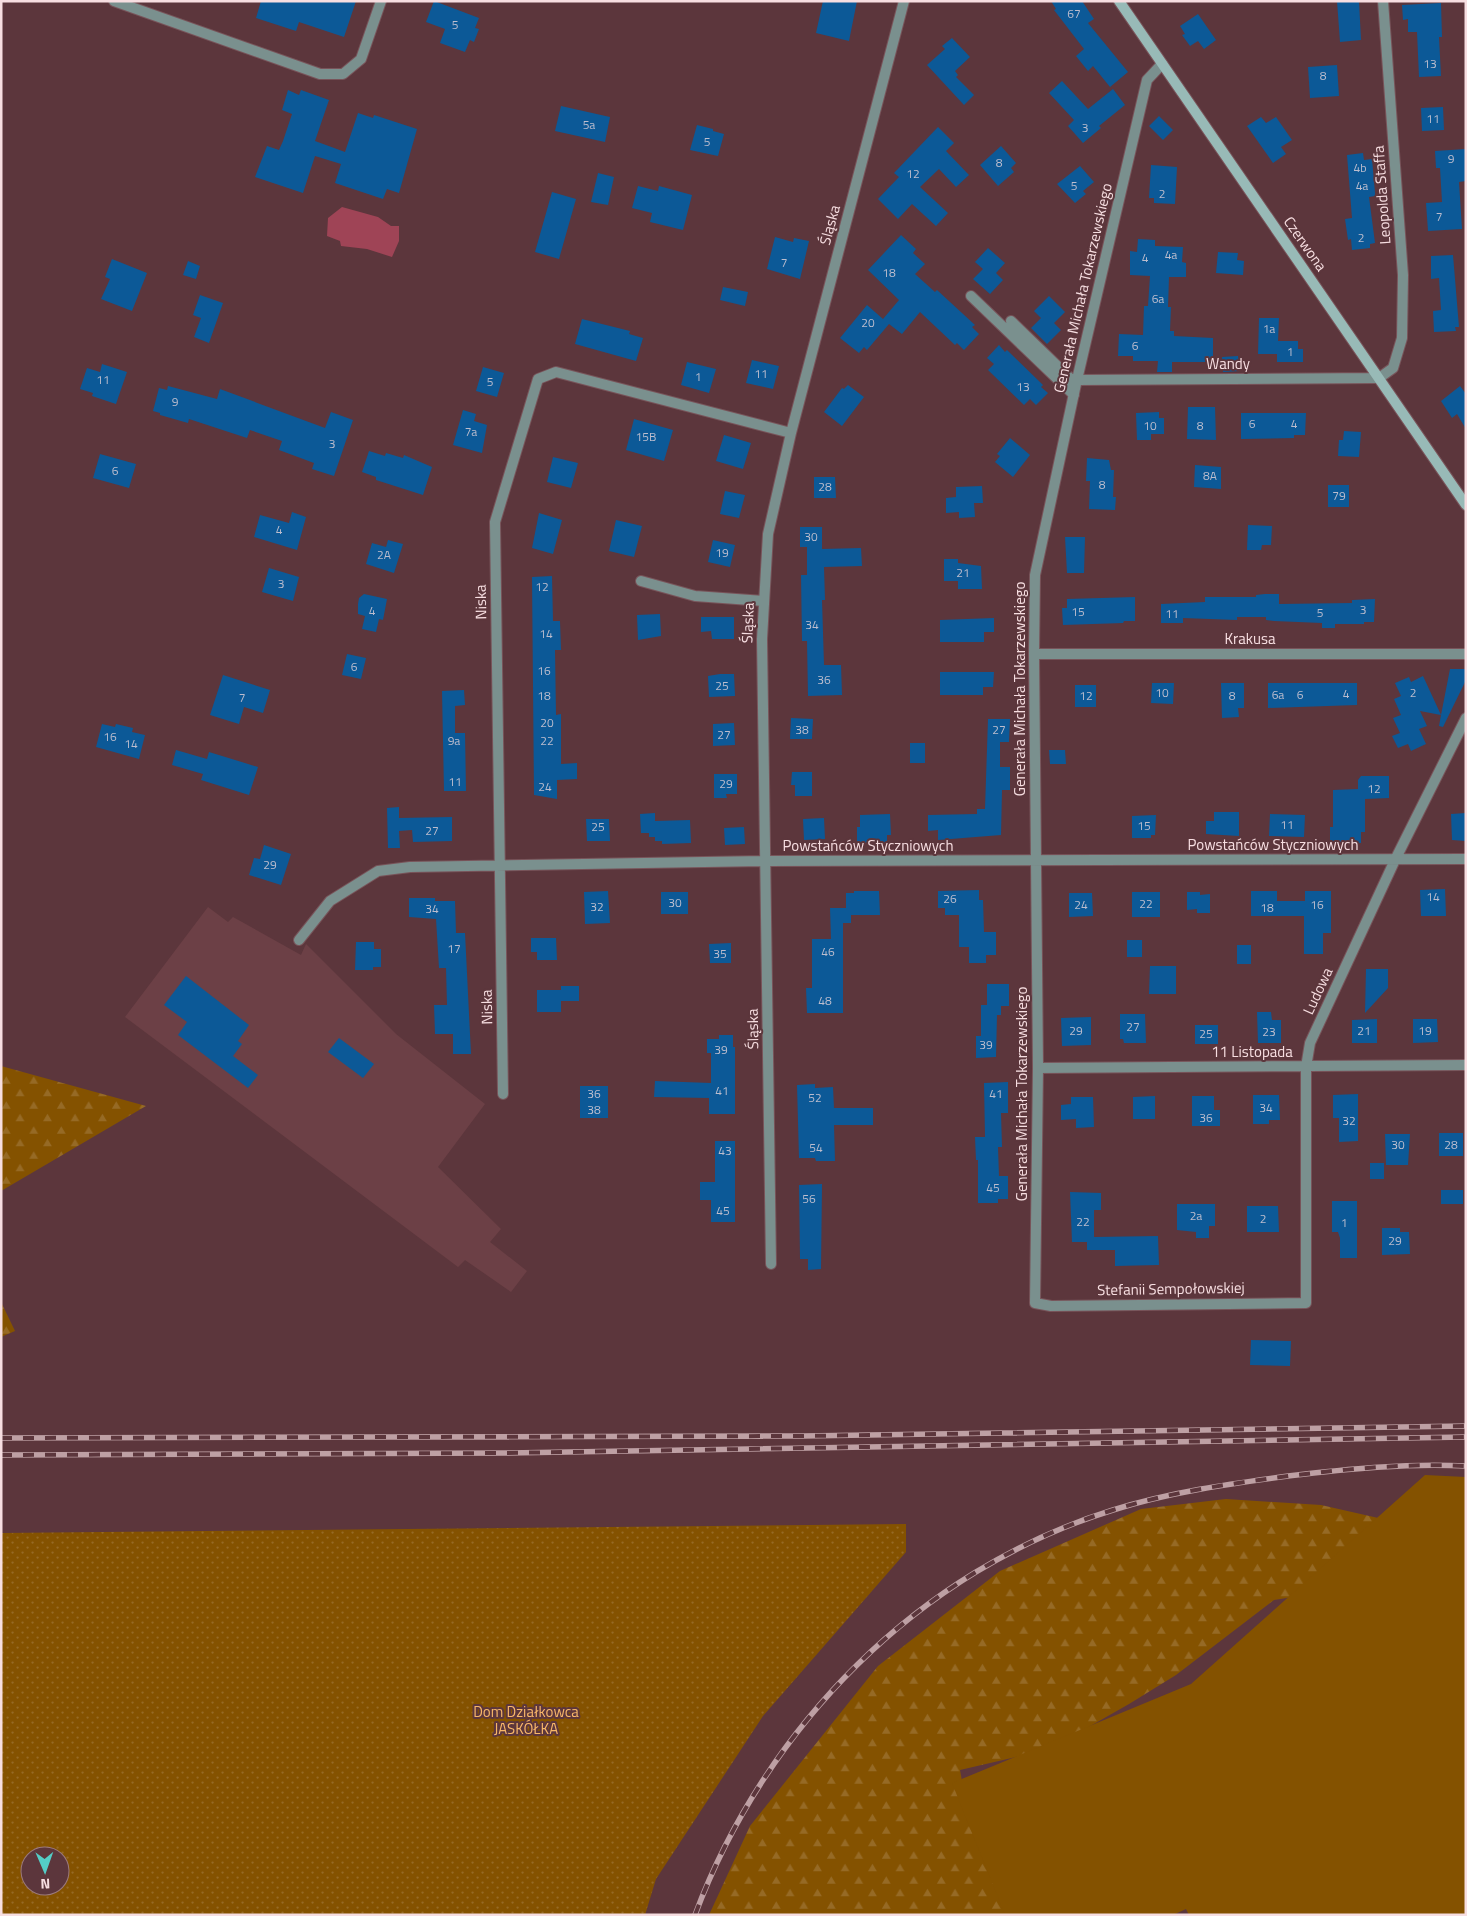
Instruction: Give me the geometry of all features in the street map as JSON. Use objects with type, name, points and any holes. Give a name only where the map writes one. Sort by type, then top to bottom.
[{"type":"main road","name":"Czerwona","points":[[1119,1],[1466,505]]},
{"type":"street","points":[[114,1],[320,74],[343,74],[361,59],[381,1]]},
{"type":"street","name":"Śląska","points":[[771,1264],[762,639],[768,534],[791,433],[904,1]]},
{"type":"street","name":"Leopolda Staffa","points":[[1379,378],[1393,368],[1402,338],[1403,274],[1383,1]]},
{"type":"street","name":"Generała Michała Tokarzewskiego","points":[[1036,1303],[1038,1068],[1035,575],[1146,80],[1162,64]]},
{"type":"street","points":[[971,296],[1074,395]]},
{"type":"street","points":[[1010,321],[1077,382]]},
{"type":"street","name":"Niska","points":[[504,1094],[495,522],[538,379],[556,372],[791,433]]},
{"type":"street","name":"Wandy","points":[[1077,382],[1379,378]]},
{"type":"street","points":[[641,581],[695,596],[764,601]]},
{"type":"street","name":"Krakusa","points":[[1034,654],[1466,654]]},
{"type":"street","name":"Ludowa","points":[[1306,1302],[1306,1067],[1310,1043],[1395,860],[1466,718]]},
{"type":"street","name":"Powstańców Styczniowych","points":[[299,940],[330,901],[378,871],[410,867],[765,861],[1466,859]]},
{"type":"street","name":"11 Listopada","points":[[1038,1068],[1466,1065]]},
{"type":"street","name":"Stefanii Sempołowskiej","points":[[1036,1303],[1051,1306],[1306,1302]]},
{"type":"shaded area","points":[[342,207],[378,217],[391,226],[399,226],[399,241],[392,257],[367,249],[341,246],[340,241],[327,236],[328,218]]},
{"type":"shaded area","points":[[208,907],[228,922],[233,917],[301,955],[306,944],[396,1034],[485,1104],[438,1167],[501,1229],[490,1242],[527,1271],[511,1292],[465,1260],[458,1267],[125,1017]]},
{"type":"green space","points":[[1,1066],[146,1106],[1,1191]]},
{"type":"green space","points":[[1,1302],[15,1331],[1,1337]]},
{"type":"green space","points":[[1425,1475],[1466,1477],[1466,1915],[1189,1915],[1186,1909],[1173,1915],[1005,1915],[952,1783],[1191,1684]]},
{"type":"green space","points":[[1226,1499],[1321,1505],[1387,1520],[1318,1593],[1274,1600],[1176,1675],[1129,1704],[1050,1749],[960,1770],[969,1819],[1009,1915],[709,1915],[750,1826],[878,1666],[1000,1571],[1141,1509]]},
{"type":"green space","name":"Dom Działkowca JASKÓŁKA","points":[[906,1524],[906,1552],[763,1716],[656,1879],[645,1915],[1,1915],[1,1533]]},
{"type":"building","points":[[261,1],[356,1],[344,37],[299,22],[296,31],[256,18]]},
{"type":"building","points":[[434,1],[479,18],[475,28],[479,29],[474,42],[470,40],[465,52],[440,43],[445,29],[426,22]]},
{"type":"building","points":[[823,1],[857,1],[849,41],[816,33]]},
{"type":"building","points":[[1051,1],[1082,1],[1094,19],[1088,23],[1128,72],[1110,87],[1093,66],[1088,71],[1076,56],[1084,49],[1054,10],[1056,9]]},
{"type":"building","points":[[1337,1],[1359,1],[1361,40],[1340,42]]},
{"type":"building","points":[[1441,3],[1442,37],[1439,37],[1441,76],[1419,77],[1417,32],[1408,32],[1408,19],[1403,20],[1402,5]]},
{"type":"building","points":[[1198,14],[1216,40],[1204,49],[1198,41],[1190,46],[1182,35],[1185,34],[1180,26]]},
{"type":"building","points":[[952,38],[970,57],[955,71],[958,75],[956,77],[974,95],[964,105],[927,65],[945,49],[942,46]]},
{"type":"building","points":[[1337,65],[1339,96],[1310,98],[1308,67]]},
{"type":"building","points":[[1062,81],[1088,109],[1113,89],[1125,105],[1099,126],[1101,128],[1083,143],[1068,126],[1074,120],[1049,93]]},
{"type":"building","points":[[288,90],[299,95],[301,90],[329,100],[315,141],[345,152],[358,113],[373,118],[374,115],[417,129],[399,193],[387,189],[383,199],[335,183],[341,164],[315,156],[303,193],[255,177],[267,146],[279,150],[283,141],[292,114],[282,110]]},
{"type":"building","points":[[561,106],[610,117],[605,142],[555,131]]},
{"type":"building","points":[[1443,107],[1444,130],[1422,131],[1421,108]]},
{"type":"building","points":[[1159,116],[1173,130],[1163,140],[1149,126]]},
{"type":"building","points":[[1261,117],[1266,123],[1276,117],[1292,140],[1281,147],[1286,154],[1273,163],[1247,126]]},
{"type":"building","points":[[697,125],[724,134],[718,156],[690,150]]},
{"type":"building","points":[[938,127],[954,143],[946,151],[969,175],[956,187],[939,169],[920,187],[948,213],[936,226],[912,204],[898,219],[878,199],[899,177],[894,173]]},
{"type":"building","points":[[1001,146],[1016,163],[1011,168],[1014,172],[998,186],[980,165]]},
{"type":"building","points":[[1466,149],[1466,181],[1459,182],[1462,229],[1428,231],[1426,203],[1442,202],[1440,168],[1436,168],[1435,151]]},
{"type":"building","points":[[1363,153],[1364,160],[1372,159],[1375,196],[1369,197],[1375,243],[1370,244],[1370,248],[1352,250],[1351,239],[1348,240],[1345,219],[1352,218],[1347,155]]},
{"type":"building","points":[[1151,165],[1177,167],[1175,204],[1154,203],[1154,198],[1149,198]]},
{"type":"building","points":[[1080,166],[1094,182],[1083,191],[1086,194],[1075,203],[1057,184]]},
{"type":"building","points":[[598,173],[614,177],[608,205],[591,202]]},
{"type":"building","points":[[638,186],[658,191],[659,186],[692,195],[683,230],[650,222],[652,213],[632,208]]},
{"type":"building","points":[[552,192],[576,199],[559,259],[535,252]]},
{"type":"building","points":[[901,235],[916,249],[913,253],[925,264],[915,274],[935,292],[937,290],[975,325],[972,327],[979,334],[964,350],[957,343],[955,345],[920,312],[902,334],[889,324],[867,350],[864,347],[859,353],[840,338],[867,305],[883,319],[899,300],[868,270]]},
{"type":"building","points":[[775,237],[793,242],[794,238],[809,241],[800,279],[767,269]]},
{"type":"building","points":[[1138,239],[1155,240],[1155,246],[1183,247],[1182,262],[1186,263],[1186,277],[1169,277],[1168,307],[1171,307],[1170,331],[1174,331],[1174,336],[1213,338],[1213,362],[1172,362],[1172,372],[1157,372],[1158,361],[1133,361],[1133,356],[1118,356],[1119,334],[1143,335],[1144,306],[1148,306],[1150,276],[1130,275],[1130,251],[1137,252]]},
{"type":"building","points":[[988,248],[1005,263],[996,273],[1003,280],[990,294],[973,279],[983,269],[975,262]]},
{"type":"building","points":[[1218,252],[1238,253],[1237,260],[1244,261],[1243,275],[1216,273]]},
{"type":"building","points":[[1453,255],[1459,327],[1455,327],[1456,331],[1434,332],[1433,311],[1441,310],[1439,278],[1431,279],[1431,256]]},
{"type":"building","points":[[112,259],[147,273],[132,311],[101,299],[110,279],[105,277]]},
{"type":"building","points":[[188,261],[200,266],[196,279],[183,275]]},
{"type":"building","points":[[723,287],[748,292],[745,306],[720,300]]},
{"type":"building","points":[[200,295],[223,303],[209,343],[194,337],[201,318],[193,315]]},
{"type":"building","points":[[1049,296],[1065,312],[1054,323],[1061,330],[1047,344],[1031,328],[1041,318],[1034,311]]},
{"type":"building","points":[[1259,318],[1279,318],[1278,341],[1298,341],[1298,349],[1303,349],[1303,362],[1277,362],[1277,354],[1258,354]]},
{"type":"building","points":[[582,319],[630,331],[629,334],[643,338],[636,361],[575,344]]},
{"type":"building","points":[[999,345],[1005,352],[1007,350],[1043,385],[1041,387],[1048,393],[1036,405],[1030,399],[1024,405],[988,370],[994,364],[987,358]]},
{"type":"building","points":[[1238,356],[1240,371],[1223,372],[1222,357]]},
{"type":"building","points":[[752,360],[779,366],[773,389],[746,383]]},
{"type":"building","points":[[687,362],[716,369],[709,393],[681,385]]},
{"type":"building","points":[[102,364],[127,372],[116,404],[92,396],[93,393],[80,389],[87,368],[100,372]]},
{"type":"building","points":[[483,367],[504,373],[497,397],[476,391]]},
{"type":"building","points":[[848,385],[864,397],[842,426],[824,412],[842,388],[844,389]]},
{"type":"building","points":[[168,386],[217,399],[220,389],[325,428],[331,412],[353,420],[334,476],[312,469],[314,463],[279,450],[282,441],[250,430],[247,438],[189,419],[188,423],[160,415],[160,413],[153,411],[159,388],[167,390]]},
{"type":"building","points":[[1460,386],[1466,394],[1466,429],[1457,414],[1452,418],[1441,401]]},
{"type":"building","points":[[1188,407],[1215,407],[1216,440],[1187,439]]},
{"type":"building","points":[[463,410],[476,414],[474,421],[487,425],[482,453],[453,445]]},
{"type":"building","points":[[1159,412],[1159,418],[1164,418],[1164,434],[1151,434],[1151,440],[1137,440],[1136,413]]},
{"type":"building","points":[[1241,413],[1306,413],[1305,435],[1294,435],[1294,438],[1241,439]]},
{"type":"building","points":[[634,419],[673,430],[664,461],[626,450]]},
{"type":"building","points":[[1344,431],[1361,432],[1359,457],[1338,456],[1339,440],[1343,440]]},
{"type":"building","points":[[724,435],[751,443],[743,469],[716,461]]},
{"type":"building","points":[[1010,438],[1030,455],[1013,477],[995,462],[1000,456],[997,454]]},
{"type":"building","points":[[369,451],[385,456],[386,453],[403,458],[404,455],[432,467],[423,495],[376,480],[376,477],[362,472]]},
{"type":"building","points":[[100,454],[136,464],[129,488],[93,478]]},
{"type":"building","points":[[553,457],[578,463],[571,488],[547,482]]},
{"type":"building","points":[[1087,458],[1109,460],[1111,470],[1114,470],[1113,497],[1116,497],[1115,510],[1089,509],[1090,481],[1086,481]]},
{"type":"building","points":[[1195,465],[1221,467],[1221,489],[1194,487]]},
{"type":"building","points":[[814,477],[835,477],[836,498],[814,498]]},
{"type":"building","points":[[1328,485],[1349,485],[1349,507],[1328,507]]},
{"type":"building","points":[[982,486],[983,503],[974,503],[975,517],[959,518],[959,512],[946,513],[946,498],[956,497],[956,487]]},
{"type":"building","points":[[725,491],[745,495],[739,518],[720,514]]},
{"type":"building","points":[[292,512],[306,517],[297,550],[254,537],[260,515],[289,523]]},
{"type":"building","points":[[539,513],[562,520],[553,554],[532,548]]},
{"type":"building","points":[[616,520],[642,526],[634,557],[609,551]]},
{"type":"building","points":[[1248,525],[1272,526],[1271,545],[1262,545],[1261,550],[1247,550]]},
{"type":"building","points":[[800,527],[822,527],[822,549],[861,548],[862,566],[824,567],[825,600],[822,600],[824,665],[841,665],[842,695],[808,696],[807,641],[802,641],[801,575],[807,575],[807,547],[800,547]]},
{"type":"building","points":[[1065,537],[1085,537],[1084,573],[1067,573]]},
{"type":"building","points":[[388,540],[403,544],[394,573],[366,564],[372,543],[386,547]]},
{"type":"building","points":[[713,540],[735,545],[730,567],[708,562]]},
{"type":"building","points":[[944,559],[958,559],[958,563],[981,566],[982,589],[958,589],[958,581],[944,581]]},
{"type":"building","points":[[269,568],[299,577],[293,601],[262,592]]},
{"type":"building","points":[[552,576],[553,621],[560,621],[561,650],[555,650],[556,715],[561,714],[561,764],[577,763],[577,779],[557,780],[557,799],[534,795],[532,577]]},
{"type":"building","points":[[364,594],[387,599],[383,620],[379,619],[376,632],[362,629],[365,616],[358,614],[358,604],[359,598]]},
{"type":"building","points":[[1279,594],[1279,604],[1352,603],[1352,600],[1375,599],[1374,622],[1335,624],[1335,628],[1322,628],[1322,623],[1266,620],[1266,617],[1237,617],[1237,620],[1183,618],[1183,623],[1161,623],[1161,604],[1205,602],[1205,597],[1256,597],[1256,595]]},
{"type":"building","points":[[1135,597],[1135,621],[1063,625],[1062,608],[1067,608],[1067,599]]},
{"type":"building","points":[[660,614],[661,636],[638,640],[637,615]]},
{"type":"building","points":[[701,617],[734,617],[734,639],[712,639],[711,631],[701,632]]},
{"type":"building","points":[[994,618],[994,632],[984,632],[984,642],[940,642],[940,620]]},
{"type":"building","points":[[347,654],[366,658],[361,679],[342,675]]},
{"type":"building","points":[[1450,669],[1466,669],[1466,680],[1443,727],[1439,726]]},
{"type":"building","points":[[940,672],[994,672],[993,687],[983,687],[983,695],[940,695]]},
{"type":"building","points":[[734,674],[735,696],[709,697],[708,676]]},
{"type":"building","points":[[223,675],[270,690],[263,713],[244,707],[239,724],[210,715]]},
{"type":"building","points":[[1423,676],[1441,715],[1420,711],[1427,726],[1419,729],[1426,744],[1411,751],[1408,744],[1398,748],[1392,736],[1400,733],[1393,718],[1401,715],[1394,699],[1401,696],[1395,683],[1409,677],[1411,682]]},
{"type":"building","points":[[1152,683],[1174,683],[1173,704],[1151,703]]},
{"type":"building","points":[[1221,683],[1244,683],[1244,708],[1238,708],[1239,717],[1222,718]]},
{"type":"building","points":[[1268,683],[1357,683],[1357,705],[1268,708]]},
{"type":"building","points":[[1075,685],[1096,685],[1096,707],[1075,707]]},
{"type":"building","points":[[464,690],[465,705],[455,706],[455,733],[465,733],[466,791],[444,791],[442,691]]},
{"type":"building","points":[[791,718],[813,719],[812,739],[790,739]]},
{"type":"building","points":[[988,719],[1010,719],[1009,742],[1000,742],[1000,767],[1010,767],[1010,790],[1002,790],[1001,835],[938,840],[938,830],[928,831],[928,815],[977,814],[977,809],[985,809]]},
{"type":"building","points":[[734,723],[735,745],[713,746],[713,724]]},
{"type":"building","points":[[102,724],[115,727],[116,724],[133,728],[132,732],[145,735],[139,759],[96,747]]},
{"type":"building","points":[[910,743],[925,743],[925,763],[910,763]]},
{"type":"building","points":[[176,750],[207,759],[209,752],[258,767],[249,795],[201,780],[203,774],[172,765]]},
{"type":"building","points":[[1049,750],[1065,750],[1066,764],[1050,764]]},
{"type":"building","points":[[792,772],[812,772],[812,796],[795,796],[795,785],[791,785]]},
{"type":"building","points":[[714,774],[737,774],[737,794],[726,794],[727,798],[714,798]]},
{"type":"building","points":[[1361,776],[1389,776],[1389,798],[1365,799],[1365,832],[1361,832],[1361,843],[1330,843],[1330,827],[1333,827],[1333,790],[1358,789],[1358,780]]},
{"type":"building","points":[[399,807],[399,818],[452,817],[452,841],[413,842],[412,830],[399,831],[400,848],[388,848],[387,808]]},
{"type":"building","points":[[1214,812],[1239,812],[1239,836],[1206,834],[1206,821],[1214,821]]},
{"type":"building","points":[[655,813],[655,821],[690,820],[691,843],[662,844],[662,841],[655,841],[655,837],[649,837],[649,833],[641,833],[640,814]]},
{"type":"building","points":[[1466,813],[1466,841],[1452,840],[1451,814]]},
{"type":"building","points":[[890,814],[891,835],[887,835],[887,842],[857,843],[857,827],[860,827],[860,815]]},
{"type":"building","points":[[1270,814],[1305,815],[1304,837],[1269,836]]},
{"type":"building","points":[[1156,815],[1155,835],[1151,835],[1151,838],[1132,838],[1132,816]]},
{"type":"building","points":[[824,818],[825,839],[804,840],[803,819]]},
{"type":"building","points":[[586,819],[609,819],[610,841],[587,841]]},
{"type":"building","points":[[744,827],[745,844],[725,845],[724,828]]},
{"type":"building","points":[[264,845],[291,854],[281,885],[249,875],[254,858],[260,859]]},
{"type":"building","points":[[1445,889],[1446,916],[1421,916],[1420,890]]},
{"type":"building","points":[[979,890],[979,900],[983,900],[984,932],[996,932],[996,955],[986,955],[986,963],[969,963],[969,947],[959,947],[959,915],[945,915],[945,908],[938,908],[938,891]]},
{"type":"building","points":[[608,891],[610,923],[585,924],[584,892]]},
{"type":"building","points":[[854,891],[879,891],[880,915],[851,915],[851,923],[843,923],[843,1013],[807,1013],[806,988],[812,988],[812,939],[831,939],[830,908],[846,908],[846,893],[854,893]]},
{"type":"building","points":[[1251,891],[1277,891],[1277,901],[1305,901],[1305,891],[1331,891],[1331,933],[1323,933],[1323,954],[1304,954],[1304,916],[1251,916]]},
{"type":"building","points":[[661,892],[688,892],[688,914],[661,914]]},
{"type":"building","points":[[1132,892],[1160,892],[1160,917],[1132,917]]},
{"type":"building","points":[[1187,892],[1200,892],[1200,895],[1210,894],[1210,913],[1197,913],[1197,909],[1187,910]]},
{"type":"building","points":[[1069,893],[1092,893],[1093,916],[1069,917]]},
{"type":"building","points":[[409,898],[435,898],[435,901],[455,901],[456,933],[465,933],[471,1054],[453,1054],[453,1034],[435,1034],[434,1005],[447,1005],[446,968],[439,968],[436,919],[409,917]]},
{"type":"building","points":[[531,938],[556,938],[557,960],[537,960],[537,952],[531,952]]},
{"type":"building","points":[[1127,940],[1142,940],[1142,957],[1127,957]]},
{"type":"building","points":[[356,942],[374,942],[374,949],[381,949],[381,967],[373,967],[373,970],[355,970]]},
{"type":"building","points":[[731,943],[731,963],[710,963],[709,944]]},
{"type":"building","points":[[1237,945],[1251,945],[1251,964],[1237,964]]},
{"type":"building","points":[[1150,966],[1176,966],[1176,994],[1149,994]]},
{"type":"building","points":[[1366,969],[1388,969],[1388,988],[1365,1013]]},
{"type":"building","points":[[186,976],[249,1025],[238,1041],[242,1044],[233,1056],[258,1075],[248,1088],[178,1035],[187,1022],[164,1005]]},
{"type":"building","points":[[987,984],[1009,984],[1009,1006],[1001,1006],[1001,1015],[997,1015],[996,1057],[976,1058],[976,1036],[981,1036],[981,1005],[987,1005]]},
{"type":"building","points":[[561,986],[579,986],[579,1001],[561,1001],[561,1012],[537,1012],[537,990],[561,990]]},
{"type":"building","points":[[1257,1012],[1271,1012],[1272,1020],[1281,1020],[1281,1043],[1258,1043]]},
{"type":"building","points":[[1120,1014],[1145,1014],[1146,1043],[1124,1043],[1123,1039],[1120,1039]]},
{"type":"building","points":[[1091,1017],[1091,1045],[1062,1046],[1061,1018]]},
{"type":"building","points":[[1377,1019],[1377,1043],[1352,1043],[1352,1020]]},
{"type":"building","points":[[1413,1019],[1437,1019],[1438,1042],[1413,1043]]},
{"type":"building","points":[[1195,1025],[1218,1025],[1218,1044],[1195,1044]]},
{"type":"building","points":[[719,1035],[733,1035],[733,1047],[735,1047],[735,1114],[709,1114],[709,1098],[654,1097],[655,1081],[711,1083],[711,1053],[707,1053],[707,1039],[719,1039]]},
{"type":"building","points":[[339,1038],[374,1064],[363,1078],[328,1052]]},
{"type":"building","points":[[1008,1082],[1008,1113],[1001,1113],[1002,1147],[998,1147],[999,1176],[1008,1176],[1008,1199],[998,1199],[998,1203],[978,1203],[978,1160],[976,1160],[975,1137],[985,1137],[984,1083]]},
{"type":"building","points":[[815,1084],[815,1088],[833,1087],[834,1108],[873,1108],[873,1125],[834,1125],[835,1161],[816,1161],[815,1158],[799,1158],[797,1085]]},
{"type":"building","points":[[580,1086],[608,1086],[608,1118],[580,1118]]},
{"type":"building","points":[[1358,1094],[1358,1141],[1339,1142],[1339,1118],[1333,1118],[1333,1095]]},
{"type":"building","points":[[1253,1095],[1279,1095],[1280,1120],[1269,1120],[1269,1124],[1253,1124]]},
{"type":"building","points":[[1155,1096],[1155,1119],[1133,1119],[1133,1097]]},
{"type":"building","points":[[1192,1096],[1214,1096],[1214,1110],[1220,1110],[1220,1126],[1192,1126]]},
{"type":"building","points":[[1071,1097],[1093,1097],[1094,1127],[1076,1128],[1076,1119],[1061,1120],[1061,1105],[1071,1104]]},
{"type":"building","points":[[1439,1133],[1463,1133],[1463,1156],[1439,1156]]},
{"type":"building","points":[[1385,1134],[1410,1134],[1408,1165],[1386,1165]]},
{"type":"building","points":[[715,1141],[735,1141],[735,1222],[711,1222],[711,1200],[700,1200],[700,1182],[715,1182]]},
{"type":"building","points":[[1370,1163],[1384,1163],[1384,1179],[1370,1179]]},
{"type":"building","points":[[822,1184],[821,1269],[808,1270],[808,1259],[800,1259],[799,1185]]},
{"type":"building","points":[[1441,1190],[1463,1190],[1463,1204],[1441,1204]]},
{"type":"building","points":[[1070,1192],[1101,1193],[1101,1210],[1094,1210],[1094,1237],[1158,1236],[1159,1265],[1115,1266],[1115,1250],[1087,1250],[1087,1242],[1072,1242]]},
{"type":"building","points":[[1332,1201],[1357,1201],[1357,1258],[1340,1258],[1340,1238],[1338,1232],[1332,1232]]},
{"type":"building","points":[[1177,1204],[1215,1204],[1215,1226],[1209,1226],[1209,1238],[1196,1238],[1196,1232],[1177,1230]]},
{"type":"building","points":[[1247,1206],[1278,1206],[1279,1232],[1247,1232]]},
{"type":"building","points":[[1382,1228],[1400,1228],[1400,1232],[1409,1232],[1410,1254],[1382,1255]]},
{"type":"building","points":[[1251,1340],[1291,1341],[1290,1366],[1250,1365]]},
{"type":"railway","points":[[1,1438],[802,1436],[1466,1426]]},
{"type":"railway","points":[[1,1455],[506,1453],[1466,1437]]},
{"type":"railway","points":[[695,1915],[725,1846],[763,1781],[807,1720],[858,1664],[914,1615],[976,1572],[1042,1537],[1113,1510],[1178,1493],[1244,1482],[1332,1471],[1399,1466],[1466,1466]]}]
